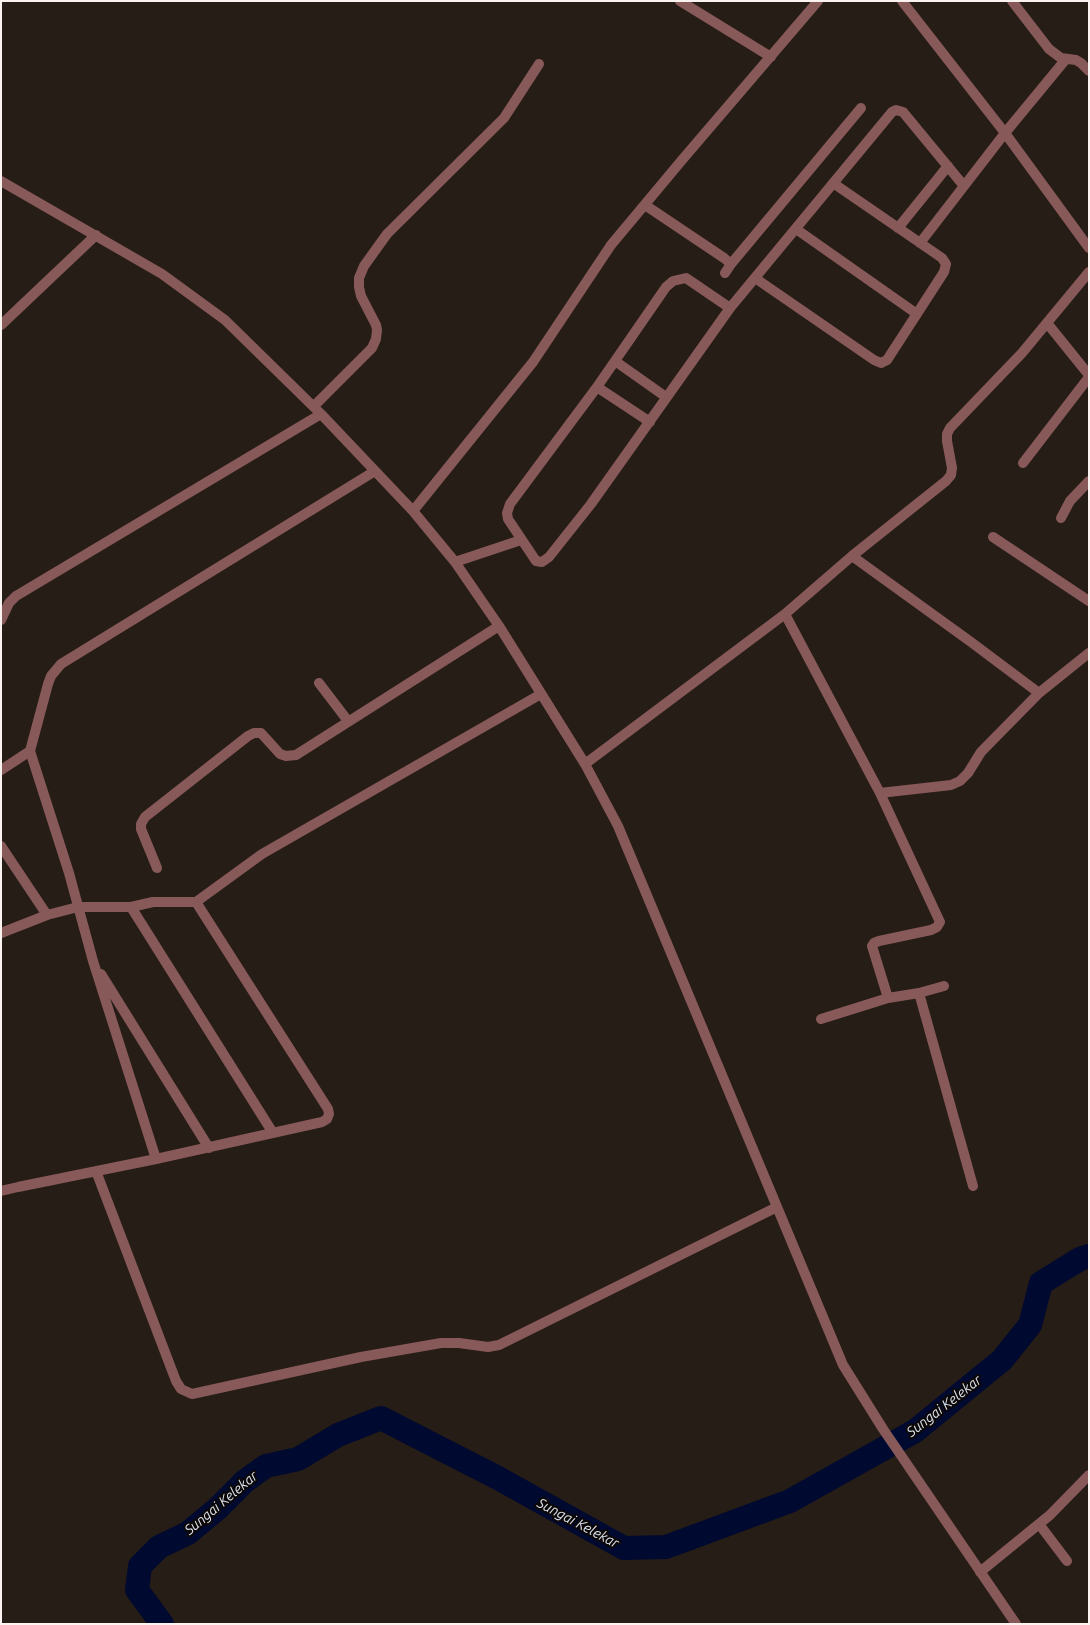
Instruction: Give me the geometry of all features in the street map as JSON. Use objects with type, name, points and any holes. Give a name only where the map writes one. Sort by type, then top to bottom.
[{"type":"street","points":[[680,1],[771,57]]},
{"type":"street","points":[[413,511],[533,362],[611,245],[818,1]]},
{"type":"street","points":[[902,1],[1005,133],[1089,248]]},
{"type":"street","points":[[1012,1],[1049,49],[1058,56],[1082,63],[1089,71]]},
{"type":"street","points":[[920,243],[1005,133],[1066,59]]},
{"type":"street","points":[[314,406],[372,348],[376,339],[376,325],[361,296],[359,287],[359,278],[364,266],[387,234],[504,118],[539,64]]},
{"type":"street","points":[[645,204],[724,258],[728,268],[861,108]]},
{"type":"street","points":[[730,308],[689,280],[682,278],[673,281],[666,287],[597,387],[510,504],[507,516],[521,540],[536,561],[542,562],[549,557],[591,504],[730,308],[890,114],[896,110],[903,112],[964,186]]},
{"type":"street","points":[[898,228],[948,166]]},
{"type":"street","points":[[1,181],[162,274],[225,320],[314,406],[413,511],[455,562],[499,626],[585,764],[618,826],[843,1365],[883,1429],[1016,1624]]},
{"type":"street","points":[[755,278],[879,363],[887,360],[944,272],[946,267],[945,262],[942,258],[833,183]]},
{"type":"street","points":[[796,229],[917,314]]},
{"type":"street","points":[[1,325],[96,235]]},
{"type":"street","points":[[585,764],[785,614],[852,556],[946,481],[951,475],[952,468],[947,441],[947,434],[950,428],[1022,353],[1089,272]]},
{"type":"street","points":[[1023,463],[1089,376],[1047,323]]},
{"type":"street","points":[[615,361],[666,397]]},
{"type":"street","points":[[597,387],[650,422]]},
{"type":"street","points":[[1,620],[9,603],[16,596],[321,414]]},
{"type":"street","points":[[156,1160],[93,961],[78,907],[30,752],[48,684],[51,676],[62,664],[375,471]]},
{"type":"street","points":[[1061,518],[1070,501],[1089,481]]},
{"type":"street","points":[[992,537],[1089,601]]},
{"type":"street","points":[[455,562],[521,540]]},
{"type":"street","points":[[852,556],[971,642],[1038,693]]},
{"type":"street","points":[[785,614],[880,793],[940,922],[937,927],[931,930],[879,941],[873,944],[875,959],[888,998]]},
{"type":"street","points":[[157,868],[140,829],[145,817],[248,736],[254,733],[261,733],[280,754],[291,756],[499,626]]},
{"type":"street","points":[[880,793],[951,785],[960,781],[968,773],[981,752],[1038,693],[1089,653]]},
{"type":"street","points":[[319,683],[348,721]]},
{"type":"street","points":[[1,933],[47,915],[78,907],[131,907],[153,902],[196,902],[262,854],[541,694]]},
{"type":"street","points":[[1,770],[30,752]]},
{"type":"street","points":[[1,846],[47,915]]},
{"type":"street","points":[[1,1191],[156,1160],[322,1122],[327,1119],[329,1112],[196,902]]},
{"type":"street","points":[[131,907],[273,1133]]},
{"type":"street","points":[[93,961],[209,1148]]},
{"type":"street","points":[[821,1019],[888,998],[920,993],[944,986]]},
{"type":"street","points":[[920,993],[973,1186]]},
{"type":"street","points":[[96,1171],[176,1381],[181,1389],[192,1394],[361,1357],[441,1343],[459,1343],[488,1347],[499,1345],[777,1207]]},
{"type":"street","points":[[980,1572],[1050,1515],[1089,1475]]},
{"type":"street","points":[[1039,1524],[1067,1561]]},
{"type":"waterway","name":"Sungai Kelekar","points":[[162,1624],[137,1590],[140,1566],[159,1547],[188,1533],[217,1509],[245,1481],[266,1466],[298,1459],[338,1435],[381,1418],[498,1478],[624,1548],[666,1547],[790,1501],[915,1431],[1002,1360],[1030,1325],[1041,1283],[1080,1259],[1089,1256]]}]
